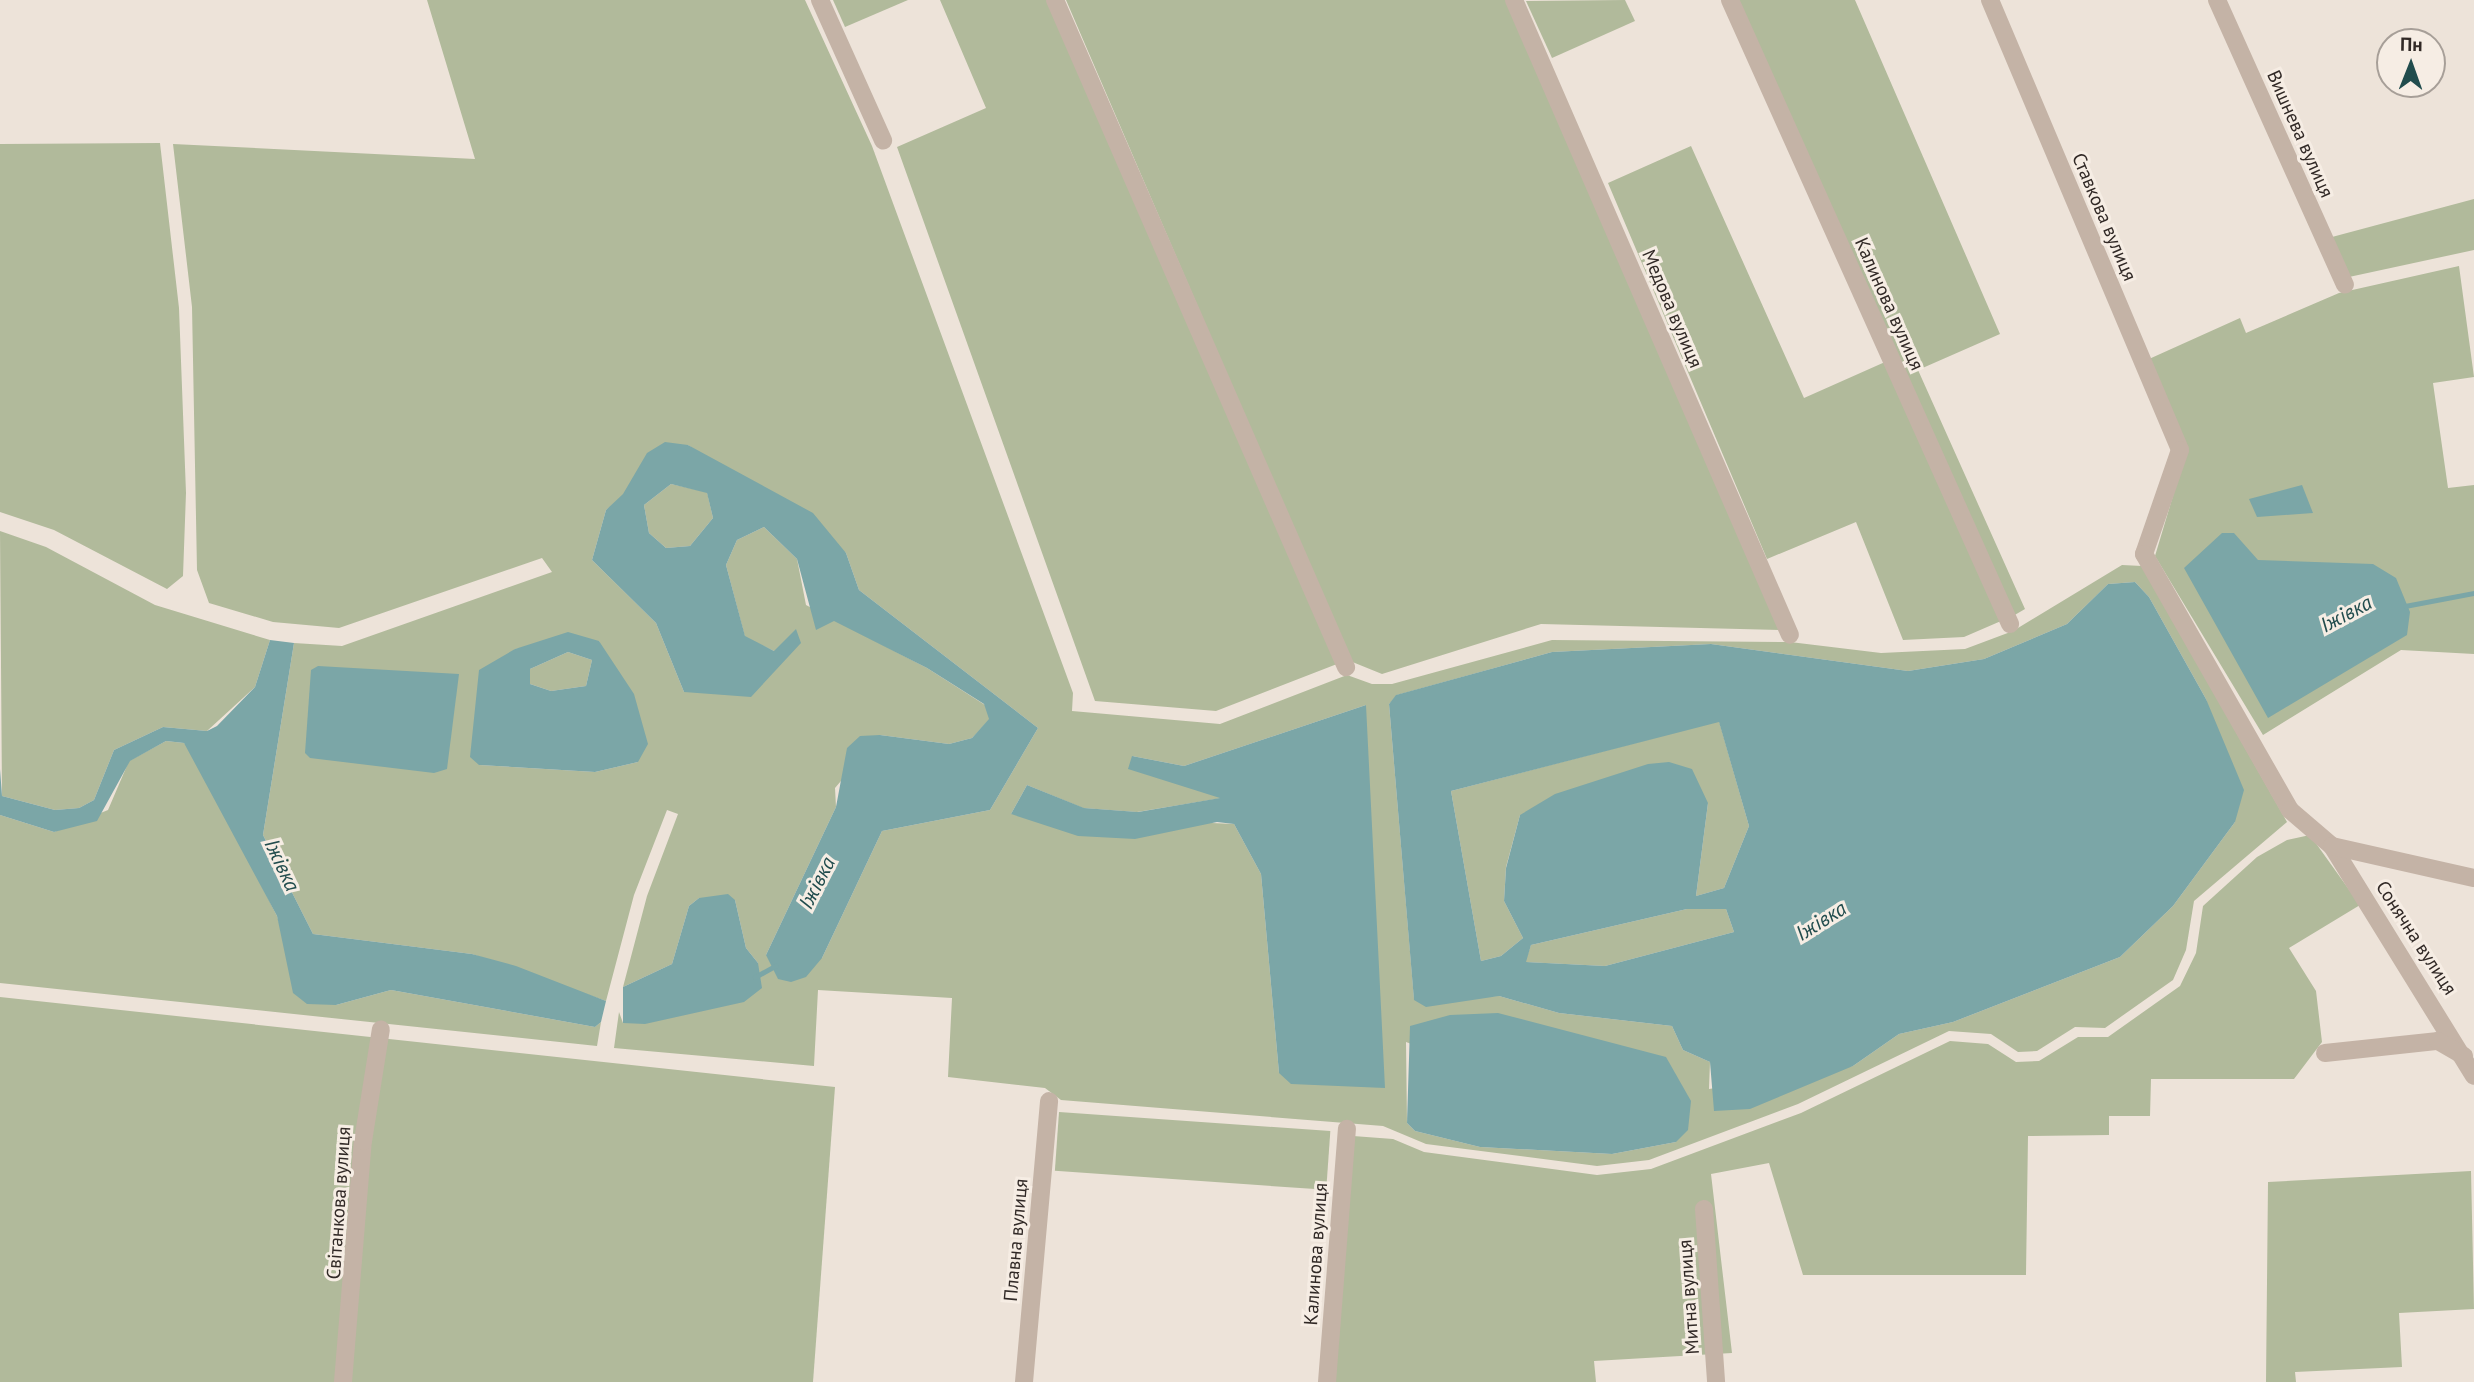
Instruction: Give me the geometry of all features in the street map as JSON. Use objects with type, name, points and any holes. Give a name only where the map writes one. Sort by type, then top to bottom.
[{"type":"street","points":[[820,0],[883,140]]},
{"type":"street","points":[[1055,0],[1346,667]]},
{"type":"street","name":"Медова вулиця","points":[[1514,0],[1790,635]]},
{"type":"street","name":"Калинова вулиця","points":[[1730,0],[2010,624]]},
{"type":"street","name":"Ставкова вулиця","points":[[1990,0],[2180,450]]},
{"type":"street","name":"Вишнева вулиця","points":[[2217,0],[2345,285]]},
{"type":"street","name":"Сонячна вулиця","points":[[2180,450],[2144,554],[2290,810],[2332,846],[2470,1058],[2474,1076]]},
{"type":"street","points":[[2332,846],[2474,878]]},
{"type":"street","name":"Світанкова вулиця","points":[[343,1382],[363,1141],[381,1029]]},
{"type":"street","points":[[2325,1053],[2438,1041],[2470,1058]]},
{"type":"street","name":"Плавна вулиця","points":[[1024,1382],[1049,1101]]},
{"type":"street","name":"Калинова вулиця","points":[[1327,1382],[1347,1129]]},
{"type":"street","name":"Митна вулиця","points":[[1704,1209],[1716,1382]]},
{"type":"green space","points":[[427,0],[805,0],[872,146],[1073,693],[1072,711],[1220,724],[1347,675],[1372,684],[1392,684],[1552,640],[1790,642],[1881,653],[1965,649],[2013,631],[2122,565],[2142,566],[2287,822],[2194,901],[2186,950],[2173,980],[2105,1028],[2075,1027],[2037,1051],[2018,1052],[1991,1034],[1949,1031],[1798,1104],[1649,1160],[1597,1166],[1426,1144],[1383,1126],[1061,1100],[1045,1088],[948,1077],[952,998],[818,990],[814,1066],[614,1048],[619,1012],[623,1023],[758,963],[746,948],[735,900],[699,898],[689,906],[672,964],[623,987],[647,896],[678,814],[667,810],[634,895],[606,1001],[472,954],[313,934],[263,835],[294,643],[342,646],[552,572],[542,558],[339,628],[273,622],[209,603],[197,570],[192,307],[173,144],[475,159]],"holes":[[[688,445],[846,553],[859,590],[1038,728],[990,810],[882,831],[822,958],[766,955],[836,807],[835,788],[880,735],[949,744],[972,738],[990,719],[985,705],[927,668],[806,605],[797,559],[764,527],[737,540],[726,565],[745,637],[774,651],[684,692],[656,623],[592,560],[606,510]],[[2135,582],[2149,597],[2206,699],[2235,822],[2173,906],[2120,957],[1953,1022],[1899,1034],[1853,1066],[1709,1089],[1710,1062],[1683,1050],[1672,1026],[1559,1013],[1499,996],[1414,999],[1389,704],[1397,695],[1552,652],[1711,644],[1908,671],[1984,659],[2067,624],[2108,584]],[[599,641],[638,762],[595,772],[479,765],[515,649]],[[1366,705],[1279,1073],[1261,874],[1234,824],[1011,814],[1027,785],[1083,808],[1137,812],[1222,798],[1132,756],[1184,766]],[[1406,1042],[1676,1142],[1612,1154],[1480,1147],[1415,1131],[1407,1123]]]},
{"type":"green space","points":[[833,0],[908,0],[845,27]]},
{"type":"green space","points":[[940,0],[1047,0],[1337,664],[1216,711],[1095,701],[897,147],[986,108]]},
{"type":"green space","points":[[1066,0],[1507,0],[1781,630],[1541,624],[1382,674],[1350,661]]},
{"type":"green space","points":[[1625,0],[1635,21],[1552,58],[1526,1]]},
{"type":"green space","points":[[1736,0],[1855,0],[2000,334],[1918,370],[2025,609],[2013,616]]},
{"type":"green space","points":[[160,143],[179,308],[186,493],[183,576],[167,589],[54,530],[0,512],[0,144]]},
{"type":"green space","points":[[1691,146],[1804,398],[1885,362],[2001,621],[1964,637],[1903,640],[1856,522],[1767,559],[1608,183]]},
{"type":"green space","points":[[2474,199],[2474,250],[2349,277],[2332,237]]},
{"type":"green space","points":[[2459,266],[2474,377],[2433,383],[2448,488],[2474,485],[2474,654],[2401,650],[2263,735],[2155,556],[2187,449],[2149,359],[2240,318],[2246,333],[2339,293]]},
{"type":"green space","points":[[671,484],[707,492],[713,518],[690,546],[666,548],[649,533],[644,505]]},
{"type":"green space","points":[[0,531],[46,547],[155,605],[270,640],[255,687],[207,731],[163,727],[114,750],[94,800],[79,808],[55,810],[2,796]]},
{"type":"green space","points":[[568,652],[592,660],[586,686],[551,691],[530,684],[530,669]]},
{"type":"green space","points":[[1719,721],[1749,826],[1724,888],[1696,896],[1708,803],[1520,815],[1506,867],[1504,901],[1523,938],[1501,956],[1481,961],[1451,791]]},
{"type":"green space","points":[[166,741],[184,743],[193,752],[277,916],[286,945],[336,1005],[391,990],[595,1027],[601,1022],[597,1046],[0,983],[0,815],[54,832],[108,810],[129,761]]},
{"type":"green space","points":[[2310,835],[2360,905],[2289,948],[2316,991],[2322,1042],[2294,1079],[2151,1079],[2150,1116],[2109,1116],[2109,1135],[2028,1136],[2026,1275],[1803,1275],[1769,1163],[1711,1174],[1732,1353],[1594,1361],[1596,1382],[1335,1382],[1353,1136],[1393,1139],[1424,1152],[1597,1175],[1651,1169],[1801,1113],[1950,1041],[1988,1044],[2016,1062],[2039,1061],[2078,1037],[2108,1037],[2180,986],[2196,953],[2203,906],[2257,857],[2287,840]]},
{"type":"green space","points":[[1687,909],[1726,909],[1734,932],[1605,966],[1525,962],[1531,945]]},
{"type":"green space","points":[[0,997],[835,1087],[813,1382],[0,1382]]},
{"type":"green space","points":[[1059,1112],[1330,1131],[1326,1190],[1055,1171]]},
{"type":"green space","points":[[2471,1171],[2474,1309],[2399,1313],[2402,1367],[2295,1372],[2296,1382],[2266,1382],[2268,1182]]},
{"type":"water","points":[[665,442],[688,445],[813,513],[846,553],[859,590],[1038,728],[990,810],[882,831],[822,958],[806,977],[791,982],[778,979],[766,955],[836,807],[847,748],[860,736],[880,735],[949,744],[972,738],[989,719],[984,704],[927,668],[834,621],[816,630],[797,559],[764,527],[737,540],[726,565],[745,636],[774,651],[796,629],[801,643],[751,697],[684,692],[656,623],[592,560],[606,510],[623,494],[647,453]],"holes":[[[671,484],[707,493],[713,518],[690,546],[666,548],[649,533],[644,505]]]},
{"type":"water","points":[[2302,485],[2313,513],[2257,517],[2249,499]]},
{"type":"water","points":[[2222,533],[2234,533],[2258,560],[2373,564],[2396,578],[2410,612],[2407,635],[2268,718],[2184,568]]},
{"type":"water","points":[[2135,582],[2149,597],[2206,699],[2244,790],[2235,822],[2173,906],[2120,957],[1953,1022],[1899,1034],[1853,1066],[1750,1109],[1714,1111],[1710,1062],[1683,1050],[1672,1026],[1559,1013],[1499,996],[1426,1007],[1414,1000],[1389,704],[1396,695],[1552,652],[1711,644],[1908,671],[1984,659],[2067,624],[2108,584]],"holes":[[[1719,722],[1749,826],[1724,888],[1696,896],[1708,803],[1692,769],[1669,762],[1648,764],[1555,794],[1520,815],[1506,868],[1504,901],[1523,938],[1501,956],[1481,961],[1451,791]],[[1687,909],[1726,909],[1734,932],[1605,966],[1526,962],[1531,945]]]},
{"type":"water","points":[[568,632],[599,641],[634,694],[648,744],[638,762],[595,772],[479,765],[470,757],[479,670],[515,649]],"holes":[[[568,652],[592,660],[586,686],[551,691],[530,684],[530,669]]]},
{"type":"water","points":[[270,640],[294,643],[263,835],[313,934],[472,954],[516,966],[606,1001],[601,1022],[595,1027],[391,990],[336,1005],[307,1004],[293,993],[277,916],[184,743],[166,741],[130,761],[97,821],[54,832],[0,815],[0,769],[2,796],[55,810],[79,808],[94,800],[114,750],[163,727],[207,731],[217,726],[255,687]]},
{"type":"water","points":[[318,666],[459,674],[447,769],[434,773],[310,758],[305,753],[311,670]]},
{"type":"water","points":[[1366,705],[1385,1088],[1291,1084],[1279,1073],[1261,874],[1234,824],[1217,822],[1135,839],[1078,836],[1011,814],[1027,785],[1084,808],[1138,812],[1220,798],[1128,769],[1132,756],[1184,766]]},
{"type":"water","points":[[728,894],[735,900],[746,948],[758,963],[762,988],[744,1002],[645,1024],[623,1023],[623,987],[672,964],[689,906],[699,898]]},
{"type":"water","points":[[1498,1013],[1666,1057],[1691,1101],[1688,1130],[1676,1142],[1612,1154],[1480,1147],[1415,1131],[1407,1123],[1410,1026],[1450,1015]]},
{"type":"waterway","name":"Іжівка","points":[[2405,606],[2474,593]]},
{"type":"waterway","name":"Іжівка","points":[[755,977],[775,966]]}]
